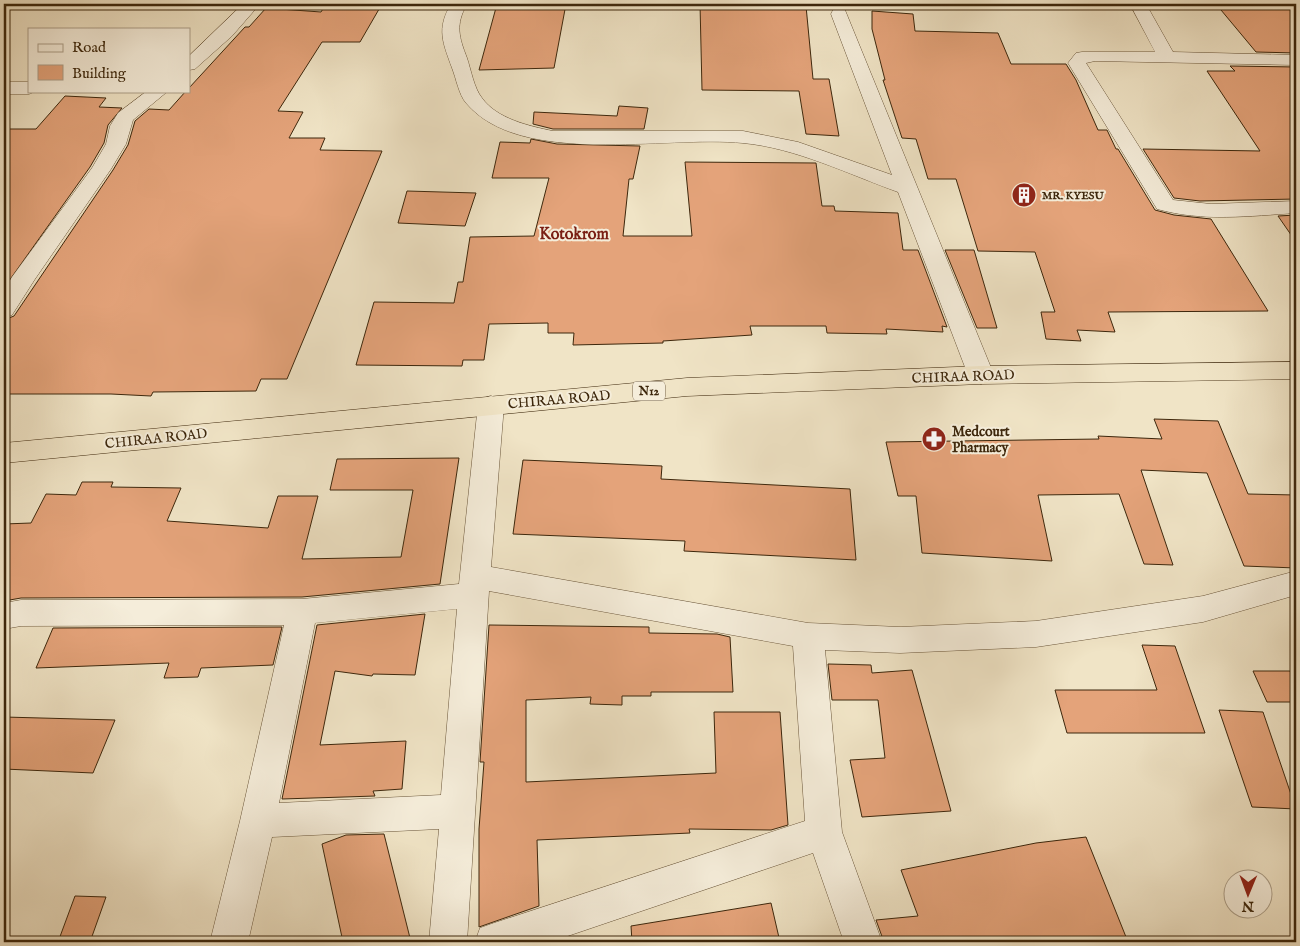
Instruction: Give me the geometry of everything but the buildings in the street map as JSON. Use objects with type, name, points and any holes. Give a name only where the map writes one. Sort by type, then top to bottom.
[{"type":"highway","name":"CHIRAA ROAD","points":[[4,453],[687,387],[982,375],[1296,370]]},
{"type":"street","points":[[190,64],[226,32],[252,4]]},
{"type":"street","points":[[459,4],[452,16],[450,37],[473,100],[498,121],[518,130],[553,138],[744,137],[791,146],[908,188]]},
{"type":"street","points":[[1138,4],[1167,58]]},
{"type":"street","points":[[839,14],[982,375]]},
{"type":"street","points":[[1296,60],[1082,57],[1077,63],[1165,204],[1174,208],[1198,210],[1296,207]]},
{"type":"street","points":[[4,88],[28,88]]},
{"type":"street","points":[[4,310],[24,278],[101,170],[116,144],[120,126],[125,117],[158,92]]},
{"type":"street","points":[[448,942],[475,585],[491,405]]},
{"type":"street","points":[[4,616],[21,613],[302,612],[475,585],[808,636],[900,640],[1036,634],[1202,609],[1296,583]]},
{"type":"street","points":[[229,942],[258,821],[302,612]]},
{"type":"street","points":[[808,636],[824,832],[863,942]]},
{"type":"street","points":[[258,821],[458,811]]},
{"type":"street","points":[[494,942],[824,832]]},
{"type":"place","name":"MR. KYESU","points":[[1024,195]]},
{"type":"place","name":"Medcourt Pharmacy","points":[[934,439]]},
{"type":"district","name":"Kotokrom","points":[[574,233]]}]
